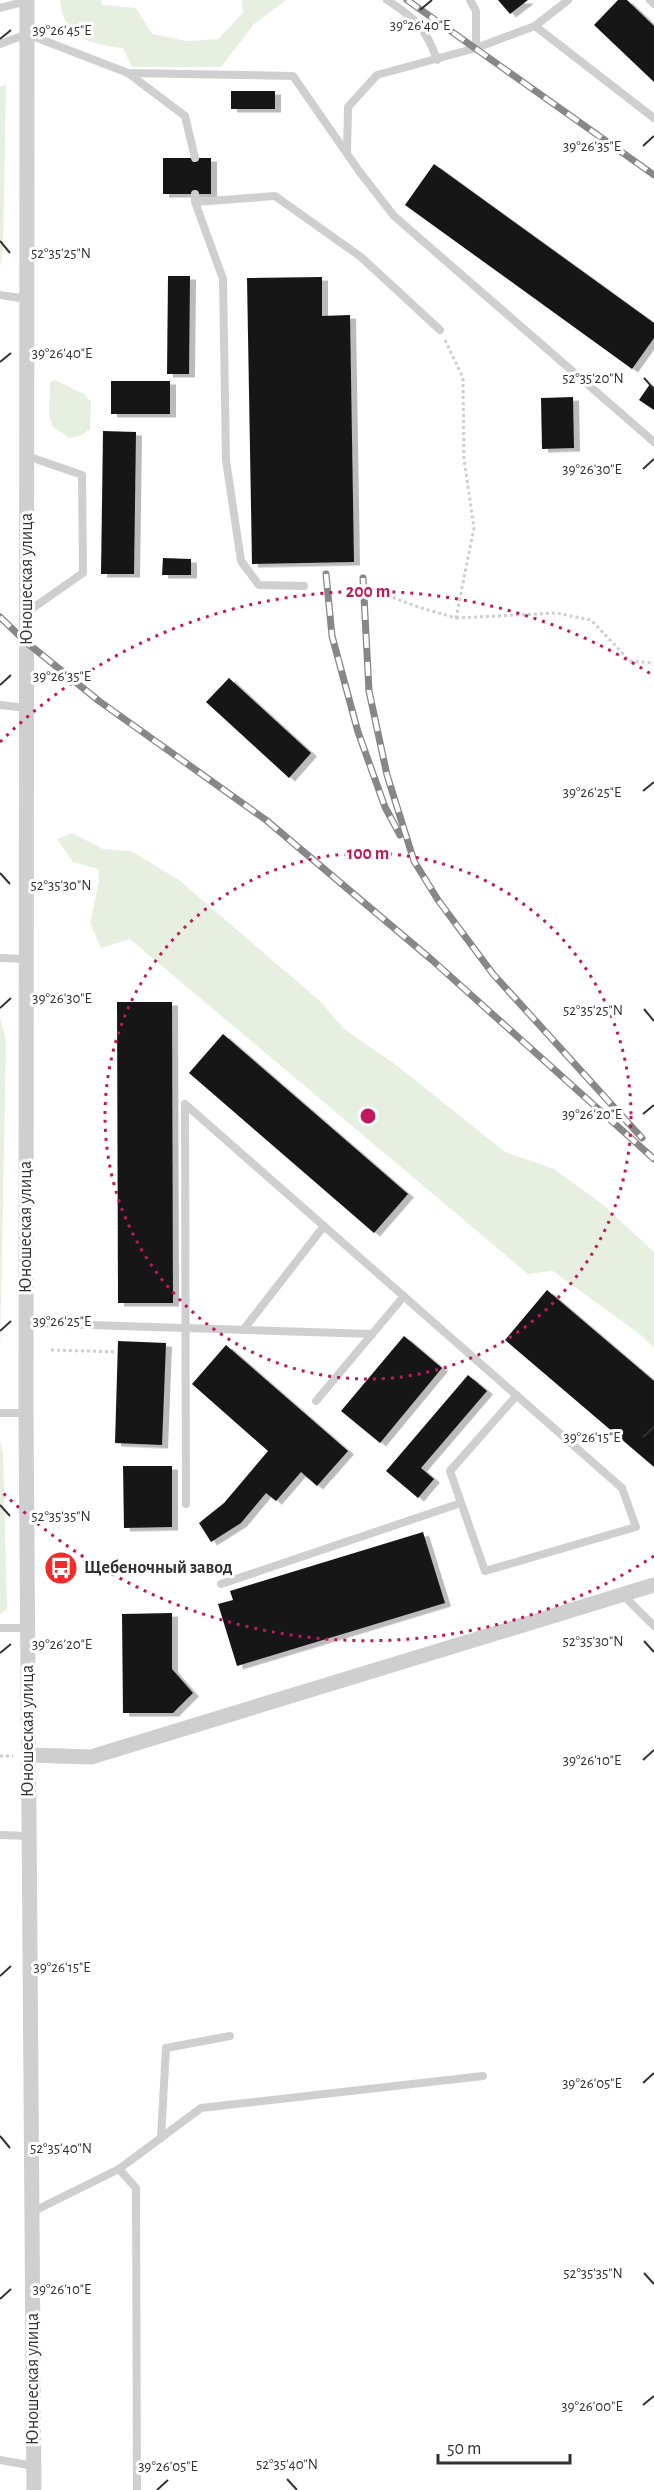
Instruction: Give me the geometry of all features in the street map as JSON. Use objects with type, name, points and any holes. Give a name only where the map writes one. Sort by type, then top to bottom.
[{"type":"street","name":"Юношеская улица","points":[[27,0],[26,1413],[34,2490]]},
{"type":"street","points":[[28,1755],[91,1757],[654,1585]]},
{"type":"lane","points":[[0,8],[27,0]]},
{"type":"lane","points":[[387,0],[408,14],[429,37],[437,60]]},
{"type":"lane","points":[[470,0],[476,11],[477,48]]},
{"type":"lane","points":[[347,153],[348,107],[377,75],[477,48],[535,26],[568,0]]},
{"type":"lane","points":[[650,0],[654,4]]},
{"type":"lane","points":[[535,26],[654,118]]},
{"type":"lane","points":[[0,44],[27,34],[128,73],[185,116],[195,158]]},
{"type":"lane","points":[[128,73],[293,76],[394,216],[654,442]]},
{"type":"lane","points":[[304,586],[259,585],[241,561],[226,460],[223,279],[195,198],[275,196],[361,256],[440,330]]},
{"type":"lane","points":[[0,295],[27,299]]},
{"type":"lane","points":[[27,456],[82,475],[83,573],[27,612]]},
{"type":"lane","points":[[0,705],[27,708]]},
{"type":"lane","points":[[0,958],[28,958]]},
{"type":"lane","points":[[186,1504],[185,1104],[517,1395],[622,1488],[636,1527],[485,1571],[450,1471],[517,1395]]},
{"type":"lane","points":[[244,1329],[324,1226]]},
{"type":"lane","points":[[316,1401],[404,1296]]},
{"type":"lane","points":[[26,1323],[372,1334]]},
{"type":"lane","points":[[0,1413],[26,1413]]},
{"type":"lane","points":[[221,1584],[461,1503]]},
{"type":"lane","points":[[623,1595],[654,1626]]},
{"type":"lane","points":[[0,1628],[27,1628]]},
{"type":"lane","points":[[0,1835],[29,1836]]},
{"type":"lane","points":[[161,2138],[166,2048],[230,2036]]},
{"type":"lane","points":[[32,2212],[119,2169],[201,2108],[483,2076]]},
{"type":"lane","points":[[119,2169],[136,2188],[137,2490]]},
{"type":"lane","points":[[0,2460],[34,2466]]},
{"type":"path","points":[[440,330],[462,378],[464,459],[474,528],[456,618]]},
{"type":"path","points":[[376,591],[456,618],[555,613],[591,620],[630,661],[654,663]]},
{"type":"path","points":[[51,1350],[117,1352]]},
{"type":"green space","points":[[60,0],[101,0],[102,5],[136,8],[152,34],[188,41],[218,39],[243,13],[242,0],[286,0],[254,24],[221,67],[132,67],[123,48],[89,41],[72,31],[62,13]]},
{"type":"green space","points":[[6,84],[3,249],[0,268],[0,87]]},
{"type":"green space","points":[[55,380],[84,394],[91,402],[90,429],[80,436],[69,438],[52,426],[49,412],[50,382]]},
{"type":"green space","points":[[72,833],[103,849],[131,851],[179,880],[321,1002],[344,1029],[396,1065],[505,1152],[554,1169],[602,1204],[654,1252],[654,1348],[642,1336],[553,1271],[528,1274],[130,939],[101,948],[90,923],[99,881],[98,869],[73,862],[57,839]]},
{"type":"green space","points":[[0,1018],[6,1040],[0,1355]]},
{"type":"green space","points":[[0,1441],[3,1453],[7,1609],[0,1614]]},
{"type":"building","points":[[498,0],[528,0],[510,14]]},
{"type":"building","points":[[618,0],[627,0],[654,26],[654,82],[594,25]]},
{"type":"building","points":[[231,91],[275,91],[275,109],[231,109]]},
{"type":"building","points":[[163,158],[211,158],[211,194],[163,194]]},
{"type":"building","points":[[434,164],[654,323],[654,338],[632,369],[405,205]]},
{"type":"building","points":[[168,276],[190,276],[189,374],[167,374]]},
{"type":"building","points":[[322,277],[322,316],[350,315],[354,562],[252,564],[247,278]]},
{"type":"building","points":[[111,381],[170,381],[170,414],[111,414]]},
{"type":"building","points":[[650,384],[654,387],[654,410],[639,400]]},
{"type":"building","points":[[573,397],[574,448],[542,449],[541,398]]},
{"type":"building","points":[[103,431],[136,432],[134,574],[101,574]]},
{"type":"building","points":[[163,558],[191,559],[191,575],[162,575]]},
{"type":"building","points":[[229,678],[311,753],[289,778],[206,702]]},
{"type":"building","points":[[117,1002],[172,1002],[173,1303],[118,1303]]},
{"type":"building","points":[[223,1034],[408,1194],[374,1233],[189,1073]]},
{"type":"building","points":[[547,1290],[654,1381],[654,1467],[505,1340]]},
{"type":"building","points":[[404,1336],[442,1368],[380,1443],[341,1411]]},
{"type":"building","points":[[118,1341],[166,1343],[162,1445],[115,1443]]},
{"type":"building","points":[[226,1345],[348,1451],[317,1486],[301,1472],[276,1501],[266,1493],[241,1523],[211,1542],[199,1523],[224,1503],[268,1451],[192,1384]]},
{"type":"building","points":[[468,1375],[487,1391],[421,1468],[434,1479],[418,1498],[386,1471]]},
{"type":"building","points":[[123,1466],[172,1466],[172,1527],[124,1528]]},
{"type":"building","points":[[423,1532],[445,1603],[237,1666],[218,1604],[233,1600],[230,1591]]},
{"type":"building","points":[[172,1613],[172,1669],[193,1693],[173,1713],[123,1713],[122,1614]]},
{"type":"railway","points":[[407,0],[654,175]]},
{"type":"railway","points":[[326,574],[332,636],[358,732],[385,807],[400,835]]},
{"type":"railway","points":[[363,578],[369,691],[387,775],[414,861],[438,900],[493,974],[642,1138]]},
{"type":"railway","points":[[0,617],[26,642],[99,701],[266,820],[432,960],[654,1159]]},
{"type":"place","name":"Щебеночный завод","points":[[61,1568]]}]
